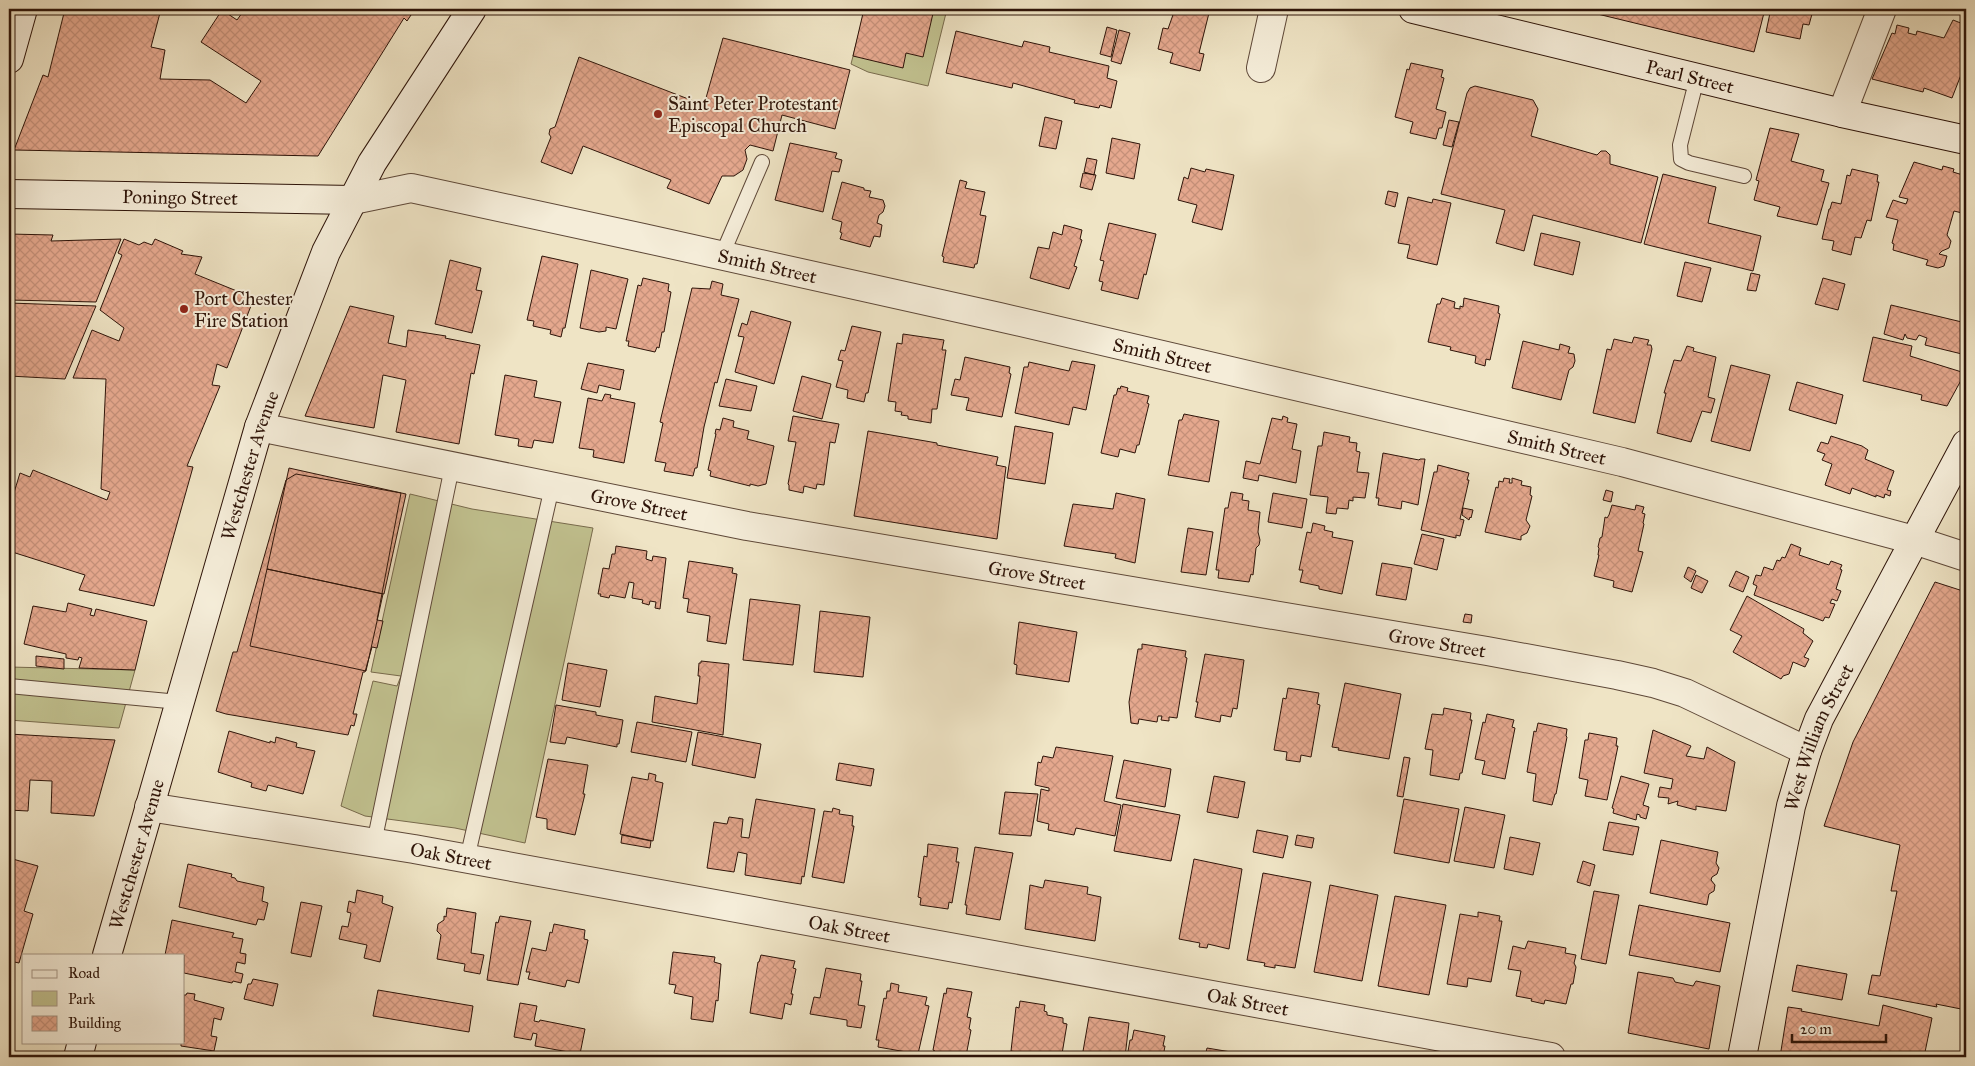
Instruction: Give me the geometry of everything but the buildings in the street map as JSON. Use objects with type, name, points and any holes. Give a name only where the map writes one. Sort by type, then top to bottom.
[{"type":"street","points":[[9,59],[23,9]]},
{"type":"street","name":"Westchester Avenue","points":[[107,954],[148,807],[259,427],[326,252],[372,163],[472,9]]},
{"type":"street","points":[[1261,68],[1274,9]]},
{"type":"street","name":"Pearl Street","points":[[1413,9],[1697,78],[1966,140]]},
{"type":"street","points":[[1842,112],[1882,9]]},
{"type":"street","name":"Smith Street","points":[[353,200],[411,188],[722,255],[999,317],[1622,462],[1914,540],[1966,557]]},
{"type":"street","name":"Poningo Street","points":[[9,194],[353,200]]},
{"type":"street","name":"Grove Street","points":[[259,427],[747,526],[1487,651],[1617,675],[1653,683],[1684,693],[1807,751]]},
{"type":"street","name":"West William Street","points":[[1742,1057],[1791,806],[1818,719],[1966,444]]},
{"type":"street","name":"Oak Street","points":[[148,807],[467,859],[1551,1057]]},
{"type":"street","points":[[78,1057],[81,1044]]},
{"type":"lane","points":[[1697,78],[1680,145],[1680,159],[1689,163],[1744,176]]},
{"type":"lane","points":[[722,255],[762,162]]},
{"type":"lane","points":[[374,843],[452,467]]},
{"type":"lane","points":[[467,859],[552,486]]},
{"type":"lane","points":[[9,686],[179,702]]},
{"type":"green space","points":[[865,9],[947,9],[928,86],[868,72],[851,64]]},
{"type":"green space","points":[[410,494],[472,509],[593,528],[525,843],[455,828],[365,816],[341,806],[373,681],[397,686],[401,676],[371,672]]},
{"type":"green space","points":[[9,667],[135,670],[119,728],[9,720]]},
{"type":"place","name":"Saint Peter Protestant Episcopal Church","points":[[658,114]]},
{"type":"place","name":"Port Chester Fire Station","points":[[184,309]]}]
